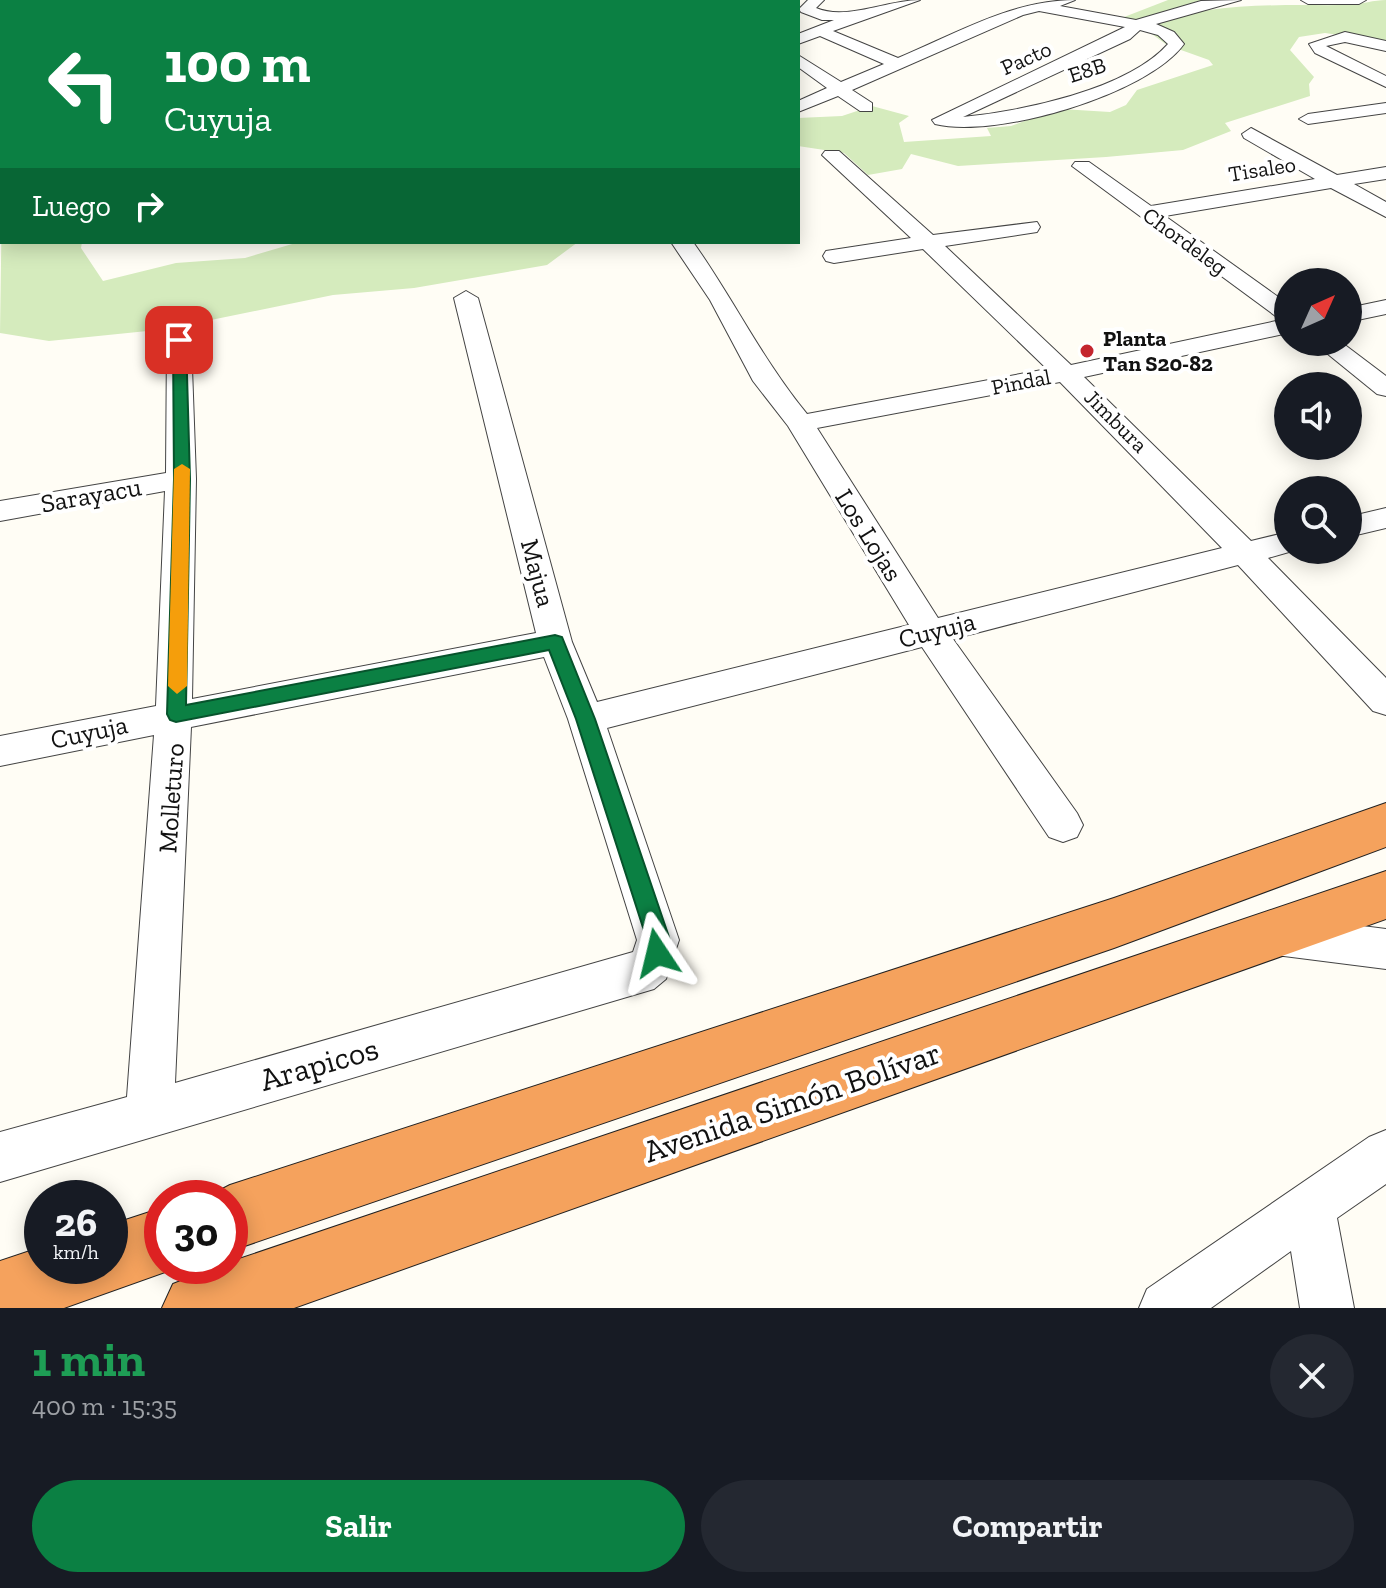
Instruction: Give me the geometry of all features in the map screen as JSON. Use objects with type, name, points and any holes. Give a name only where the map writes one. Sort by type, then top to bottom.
[{"type":"highway","points":[[248,1212],[1114,923],[1386,825]]},
{"type":"highway","name":"Avenida Simón Bolívar","points":[[197,1308],[1386,895]]},
{"type":"highway","points":[[0,1295],[33,1284]]},
{"type":"street","points":[[800,38],[867,12],[913,0]]},
{"type":"street","points":[[1010,0],[1137,25],[1201,5],[1234,0]]},
{"type":"street","points":[[800,106],[1018,12],[1068,0]]},
{"type":"street","points":[[1308,0],[1359,0]]},
{"type":"street","points":[[808,8],[830,16],[867,12]]},
{"type":"street","name":"E8B","points":[[954,122],[987,119],[1054,104],[1132,78],[1174,52],[1176,44],[1170,35],[1156,28],[1137,25]]},
{"type":"street","name":"Pacto","points":[[954,122],[941,120],[1125,36],[1137,25]]},
{"type":"street","points":[[821,31],[851,47],[896,63]]},
{"type":"street","points":[[1386,46],[1345,37],[1317,44],[1321,50],[1386,82]]},
{"type":"street","points":[[800,61],[866,107]]},
{"type":"street","points":[[1308,119],[1386,108]]},
{"type":"street","points":[[1251,134],[1386,211]]},
{"type":"street","name":"Jimbura","points":[[832,155],[930,242],[1068,373],[1245,552],[1386,701]]},
{"type":"street","name":"Chordeleg","points":[[1082,166],[1274,305]]},
{"type":"street","name":"Tisaleo","points":[[1146,213],[1386,173]]},
{"type":"street","points":[[834,256],[1029,227]]},
{"type":"street","name":"Los Lojas","points":[[684,244],[722,300],[766,381],[800,423],[930,632],[1063,825]]},
{"type":"street","name":"Majua","points":[[466,298],[555,642],[586,719],[658,940],[651,965],[639,974]]},
{"type":"street","points":[[1362,312],[1386,307]]},
{"type":"street","name":"Pindal","points":[[800,423],[1068,373],[1274,329]]},
{"type":"street","name":"Molleturo","points":[[150,1112],[176,714],[182,479],[179,340]]},
{"type":"street","points":[[1344,356],[1386,388]]},
{"type":"street","name":"Sarayacu","points":[[0,511],[182,479]]},
{"type":"street","points":[[1362,524],[1386,518]]},
{"type":"street","name":"Cuyuja","points":[[586,719],[1274,545]]},
{"type":"street","name":"Cuyuja","points":[[0,751],[555,642]]},
{"type":"street","points":[[1275,935],[1386,949]]},
{"type":"street","name":"Arapicos","points":[[0,1157],[639,974]]},
{"type":"street","points":[[1166,1308],[1386,1154]]},
{"type":"street","points":[[1310,1208],[1327,1308]]},
{"type":"green space","points":[[1168,0],[1216,0],[1134,21],[1119,19]]},
{"type":"green space","points":[[1386,0],[1386,42],[1325,33],[1299,37],[1290,50],[1314,77],[1309,84],[1310,96],[1225,123],[1231,131],[1183,150],[958,166],[911,154],[902,169],[868,175],[844,153],[800,146],[800,118],[842,116],[872,106],[909,116],[899,123],[904,142],[991,136],[987,128],[1011,126],[1027,120],[1019,113],[1045,108],[1110,112],[1126,105],[1137,90],[1213,65],[1209,60],[1167,45],[1145,29],[1193,13],[1219,9],[1349,5]]},
{"type":"green space","points":[[1,244],[82,244],[81,248],[103,281],[176,263],[245,258],[292,244],[575,244],[547,265],[414,288],[333,295],[167,329],[49,341],[0,333]]},
{"type":"slow traffic","points":[[177,686],[182,469]]},
{"type":"place","name":"Planta Tan S20-82","points":[[1087,351]]},
{"type":"route","points":[[179,340],[182,479],[176,714],[555,642],[586,719],[658,940],[657,953]]}]
